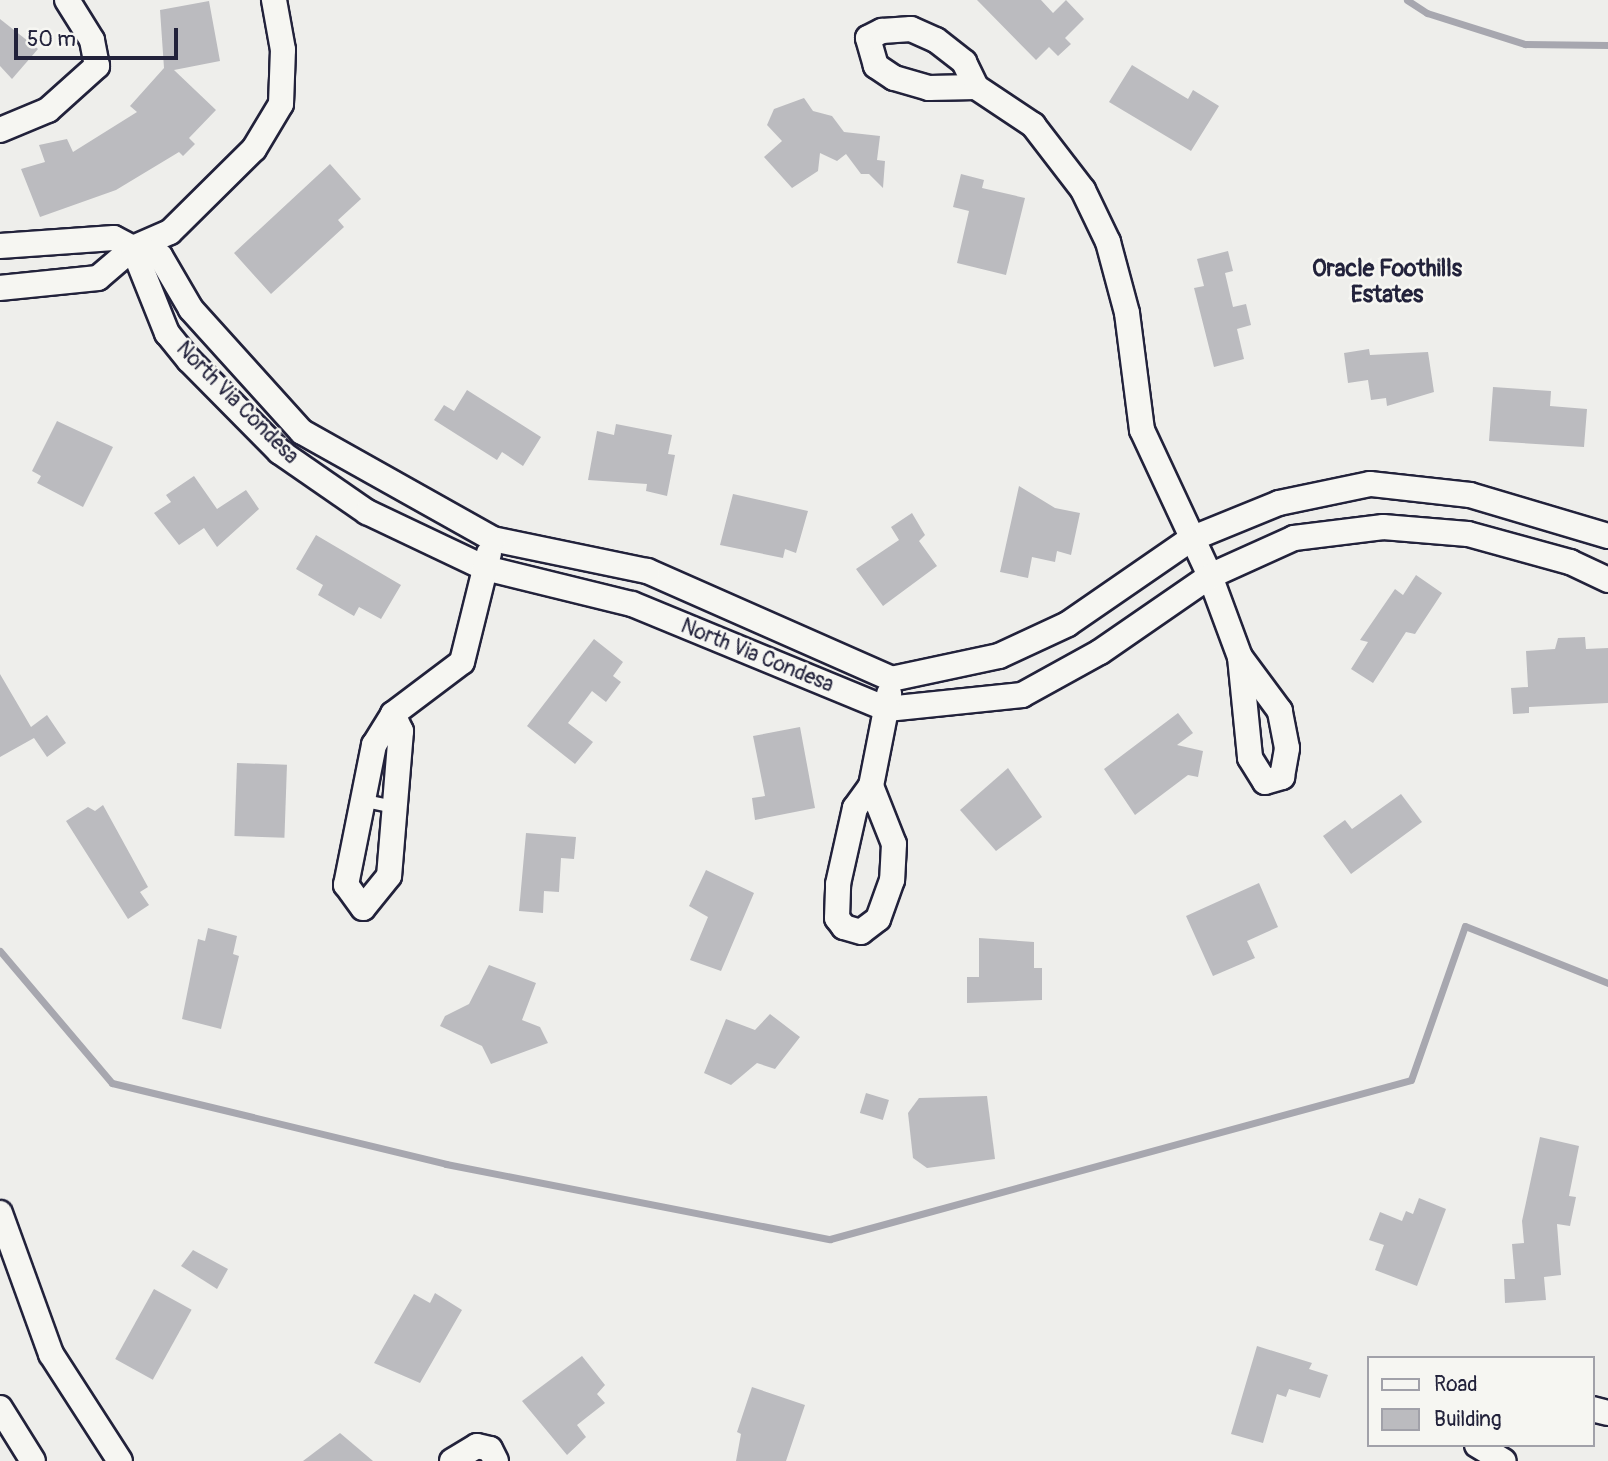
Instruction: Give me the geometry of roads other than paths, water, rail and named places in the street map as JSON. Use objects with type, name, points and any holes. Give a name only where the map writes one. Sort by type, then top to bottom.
[{"type":"street","points":[[0,130],[48,110],[97,65],[92,40],[67,0]]},
{"type":"street","points":[[0,288],[98,278],[133,248],[170,232],[254,149],[281,104],[283,50],[274,0]]},
{"type":"street","points":[[976,87],[1033,125],[1083,190],[1108,242],[1127,313],[1142,430],[1210,576],[1240,657]]},
{"type":"street","points":[[0,246],[114,238],[133,248]]},
{"type":"street","name":"North Via Condesa","points":[[133,248],[160,256],[191,309],[302,432],[493,539],[647,572],[892,679]]},
{"type":"street","name":"North Via Condesa","points":[[133,248],[167,333],[280,452],[367,512],[485,568],[632,604],[887,709],[1023,695],[1100,652],[1210,576],[1293,538],[1383,527],[1468,534],[1570,562],[1608,580]]},
{"type":"street","points":[[871,786],[894,844],[892,880],[878,919],[862,932],[844,927],[837,918],[838,884],[855,808],[871,786],[892,679],[999,656],[1068,624],[1191,539],[1279,503],[1370,484],[1470,495],[1608,536]]},
{"type":"street","points":[[393,714],[401,731],[389,876],[363,908],[346,885],[374,744],[393,714],[462,662],[493,539]]},
{"type":"street","points":[[0,1213],[51,1354],[120,1461]]},
{"type":"street","points":[[0,1408],[33,1461]]},
{"type":"street","points":[[452,1461],[477,1446],[490,1449],[496,1461]]},
{"type":"street","points":[[1480,1447],[1504,1461]]},
{"type":"lane","points":[[361,800],[393,807]]},
{"type":"waterway","points":[[1407,0],[1427,13],[1525,44],[1608,45]]},
{"type":"waterway","points":[[0,951],[112,1083],[446,1164],[830,1239],[1411,1080],[1465,926],[1608,983]]},
{"type":"district","name":"Oracle Foothills Estates","points":[[1387,282]]}]
